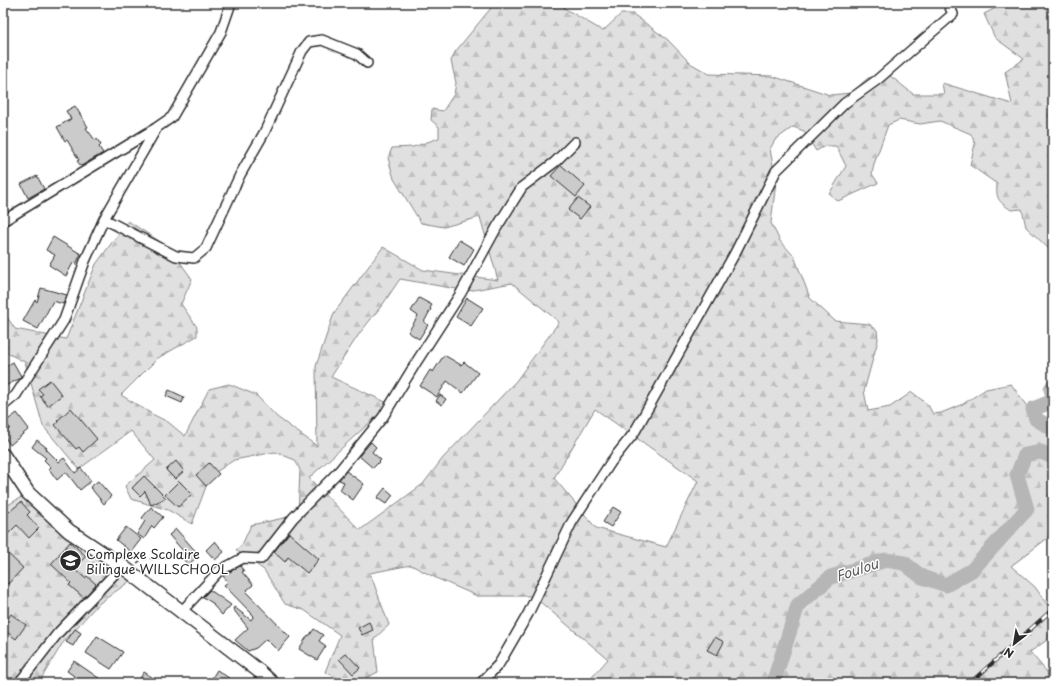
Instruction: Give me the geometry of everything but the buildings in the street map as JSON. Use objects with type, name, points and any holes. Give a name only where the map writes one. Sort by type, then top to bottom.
[{"type":"street","points":[[3,221],[156,128],[172,116],[221,32],[231,3]]},
{"type":"street","points":[[481,683],[499,664],[528,614],[572,522],[611,462],[634,433],[735,253],[776,171],[845,103],[877,80],[953,14],[948,3]]},
{"type":"street","points":[[104,219],[176,256],[194,258],[206,248],[240,175],[264,133],[302,51],[309,42],[322,40],[357,54],[367,63]]},
{"type":"street","points":[[3,406],[16,395],[64,320],[85,261],[104,219],[156,128]]},
{"type":"street","points":[[181,612],[219,571],[243,558],[261,559],[293,518],[344,465],[383,417],[461,293],[522,188],[555,162],[575,142]]},
{"type":"street","points":[[3,455],[28,493],[69,531],[125,568],[272,683]]},
{"type":"street","points":[[19,683],[58,633],[125,568]]},
{"type":"path","points":[[125,568],[144,560],[171,556]]},
{"type":"green space","points":[[495,3],[565,3],[564,8],[603,31],[621,14],[633,14],[668,40],[690,63],[709,74],[772,76],[830,95],[851,93],[868,78],[888,74],[913,94],[944,94],[942,83],[1012,104],[1005,72],[1024,59],[995,38],[984,14],[1005,3],[1053,3],[1053,251],[1026,227],[1022,209],[1011,210],[1003,204],[997,193],[997,184],[970,165],[975,144],[971,134],[940,121],[920,124],[899,120],[888,125],[874,164],[872,174],[878,183],[838,201],[829,194],[846,166],[836,146],[825,146],[816,151],[804,131],[793,127],[775,140],[770,149],[776,182],[771,223],[780,241],[794,256],[810,298],[835,321],[869,324],[877,330],[878,340],[864,391],[868,411],[890,407],[912,392],[928,405],[933,414],[941,413],[963,404],[986,389],[1011,384],[1036,419],[1053,429],[1053,534],[1011,566],[1035,587],[1053,613],[1053,633],[1047,640],[1030,652],[1053,679],[1053,683],[587,683],[608,659],[533,596],[477,596],[411,565],[370,573],[389,625],[374,639],[378,672],[357,682],[347,681],[325,672],[340,635],[304,610],[285,604],[264,570],[236,550],[242,545],[251,525],[298,515],[300,470],[295,460],[275,452],[234,460],[210,476],[192,524],[168,510],[131,499],[125,486],[155,460],[131,431],[79,469],[43,426],[25,362],[3,351],[3,311],[15,329],[66,339],[96,264],[128,221],[170,248],[192,279],[181,304],[197,327],[197,336],[158,358],[121,395],[168,422],[185,436],[209,389],[229,384],[256,395],[277,417],[317,446],[316,366],[334,313],[383,247],[423,270],[498,280],[480,217],[444,227],[421,223],[394,179],[388,158],[392,148],[413,147],[439,138],[439,127],[431,120],[432,109],[443,111],[454,94],[456,83],[451,61],[455,52]],"holes":[[[400,279],[468,291],[512,283],[559,322],[516,381],[443,458],[423,484],[360,530],[309,478],[390,404],[331,377],[359,334],[383,304]],[[595,409],[698,481],[666,547],[596,528],[554,478]]]},
{"type":"green space","points":[[28,493],[127,570],[130,581],[97,605],[62,644],[41,679],[43,683],[3,683],[3,508]]},
{"type":"waterway","name":"Foulou","points":[[1053,386],[1051,389],[1053,396]]},
{"type":"waterway","name":"Foulou","points":[[1053,401],[1033,409],[1036,419],[1053,429]]},
{"type":"waterway","name":"Foulou","points":[[776,683],[775,677],[798,605],[831,577],[886,560],[904,563],[922,577],[946,585],[972,570],[1027,509],[1017,475],[1025,455],[1041,452],[1053,457]]},
{"type":"railway","points":[[970,683],[1053,609]]},
{"type":"place","name":"Complexe Scolaire Bilingue WILLSCHOOL","points":[[71,561]]}]
